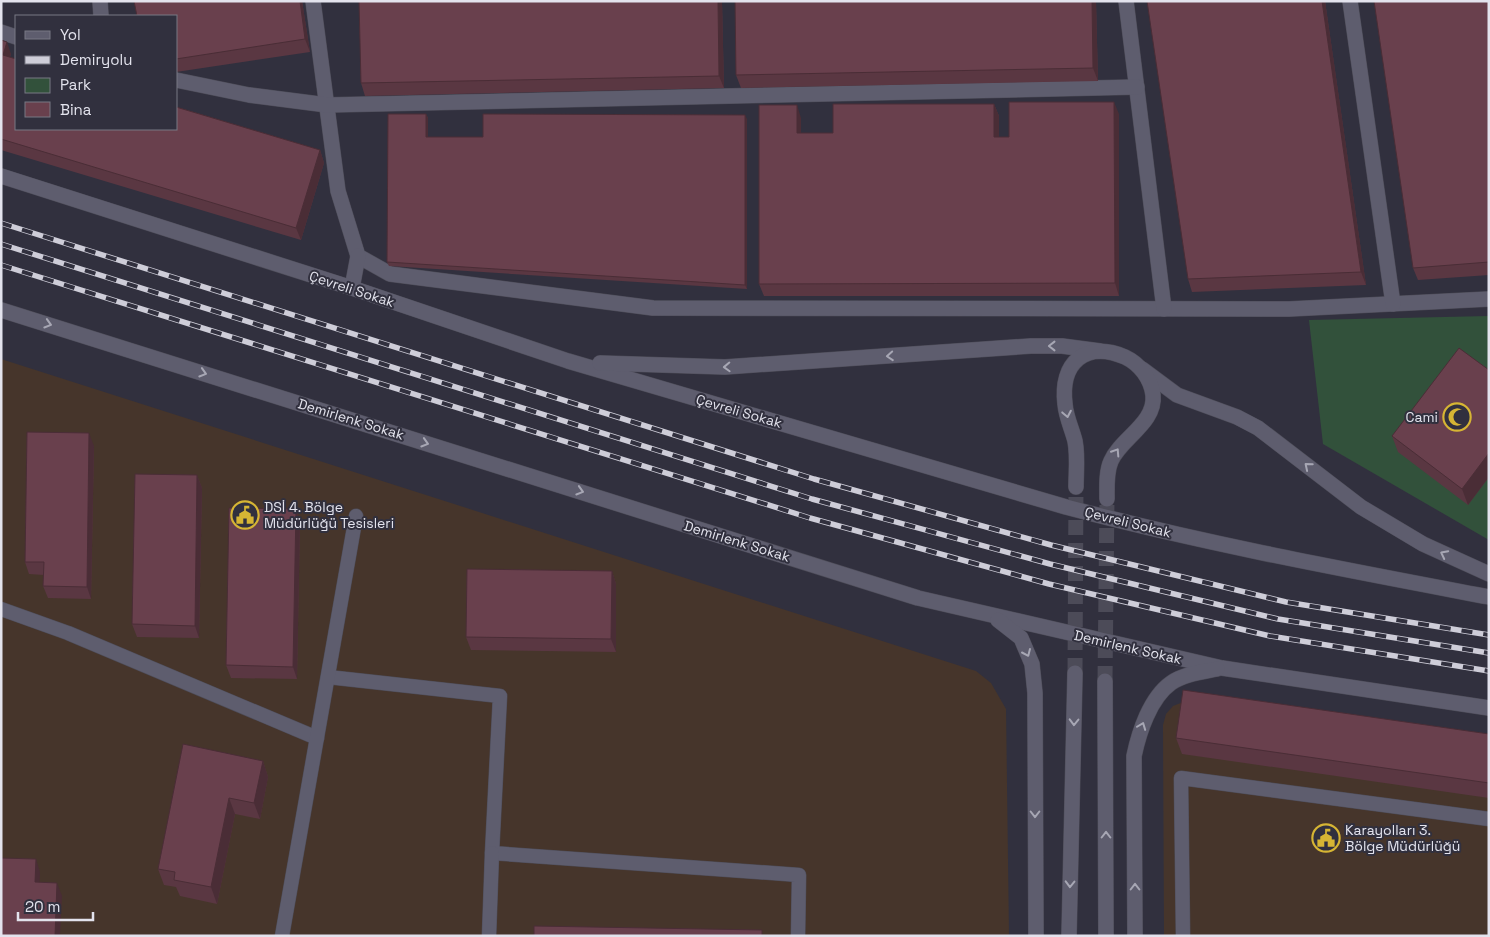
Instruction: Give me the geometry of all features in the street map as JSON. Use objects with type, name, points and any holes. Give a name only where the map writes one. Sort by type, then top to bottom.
[{"type":"street","points":[[100,1],[101,15]]},
{"type":"street","points":[[313,1],[338,191],[358,256],[352,288]]},
{"type":"street","points":[[1126,1],[1164,309]]},
{"type":"street","points":[[1350,1],[1393,304]]},
{"type":"street","points":[[1,32],[15,37]]},
{"type":"street","points":[[178,80],[249,95],[327,105],[1137,87]]},
{"type":"street","name":"Çevreli Sokak","points":[[1,176],[352,288],[568,361],[1112,519],[1292,560],[1489,597]]},
{"type":"street","points":[[358,256],[390,274],[653,308],[1289,309],[1489,299]]},
{"type":"street","name":"Demirlenk Sokak","points":[[1,310],[918,598],[1222,668],[1489,708]]},
{"type":"street","points":[[568,361],[626,366],[725,367],[1031,346],[1062,346],[1100,350],[1127,358],[1177,395],[1230,414],[1258,428],[1369,512],[1423,544],[1489,574]]},
{"type":"street","points":[[1076,487],[1075,442],[1065,404],[1064,388],[1068,372],[1075,361],[1085,353],[1100,350]]},
{"type":"street","points":[[1107,499],[1110,462],[1119,448],[1150,412],[1153,398],[1151,384],[1142,369]]},
{"type":"street","points":[[995,617],[1021,638],[1032,664],[1035,692],[1036,936]]},
{"type":"street","points":[[1135,936],[1134,756],[1138,736],[1146,716],[1171,683],[1191,674],[1222,668]]},
{"type":"street","points":[[1069,936],[1075,673]]},
{"type":"street","points":[[1105,681],[1106,936]]},
{"type":"lane","points":[[282,936],[356,516]]},
{"type":"lane","points":[[1,609],[68,632],[317,738]]},
{"type":"lane","points":[[328,677],[500,696],[489,936]]},
{"type":"lane","points":[[1183,936],[1181,778],[1489,819]]},
{"type":"lane","points":[[492,853],[799,875],[798,936]]},
{"type":"shaded area","name":"DSİ 4. Bölge Müdürlüğü Tesisleri","points":[[1,359],[976,671],[991,683],[1006,709],[1009,936],[1,936]]},
{"type":"shaded area","name":"Karayolları 3. Bölge Müdürlüğü","points":[[1191,699],[1489,741],[1489,936],[1164,936],[1163,725],[1166,714],[1173,706]]},
{"type":"green space","points":[[1489,316],[1489,540],[1323,444],[1309,320]]},
{"type":"building","points":[[134,1],[300,1],[305,39],[178,59],[178,15],[137,15]]},
{"type":"building","points":[[359,1],[718,1],[719,76],[361,83]]},
{"type":"building","points":[[735,1],[1092,1],[1093,68],[736,75]]},
{"type":"building","points":[[1147,1],[1322,1],[1361,272],[1188,279]]},
{"type":"building","points":[[1374,1],[1489,1],[1489,262],[1413,268]]},
{"type":"building","points":[[1,40],[7,42],[3,55],[15,59],[15,130],[178,130],[178,108],[320,150],[296,228],[1,139]]},
{"type":"building","points":[[1009,102],[1114,102],[1115,283],[759,284],[759,105],[797,105],[797,133],[833,133],[833,104],[994,104],[994,137],[1009,137]]},
{"type":"building","points":[[388,114],[426,114],[426,137],[483,137],[483,114],[745,115],[745,285],[387,262]]},
{"type":"building","name":"Cami","points":[[1459,348],[1489,370],[1489,453],[1462,489],[1392,436]]},
{"type":"building","points":[[27,432],[89,433],[87,587],[43,586],[44,562],[25,562]]},
{"type":"building","points":[[135,474],[197,475],[195,626],[132,624]]},
{"type":"building","points":[[229,508],[296,509],[293,667],[226,665]]},
{"type":"building","points":[[467,569],[612,571],[611,639],[466,637]]},
{"type":"building","points":[[1183,690],[1489,734],[1489,783],[1176,738]]},
{"type":"building","points":[[183,744],[263,761],[254,803],[229,798],[211,887],[174,880],[175,872],[158,869]]},
{"type":"building","points":[[1,858],[36,859],[35,882],[57,883],[55,936],[1,936]]},
{"type":"building","points":[[534,926],[762,930],[762,936],[534,936]]},
{"type":"tunnel","points":[[1075,673],[1076,487]]},
{"type":"tunnel","points":[[1105,681],[1107,499]]},
{"type":"railway","points":[[1,223],[814,479],[1051,545],[1286,602],[1489,635]]},
{"type":"railway","points":[[1,244],[812,499],[1050,564],[1278,619],[1489,653]]},
{"type":"railway","points":[[1,265],[810,518],[1049,584],[1270,636],[1489,671]]},
{"type":"place","name":"Cami","points":[[1457,417]]},
{"type":"place","name":"DSİ 4. Bölge Müdürlüğü Tesisleri","points":[[245,515]]},
{"type":"place","name":"Karayolları 3. Bölge Müdürlüğü","points":[[1326,838]]}]
